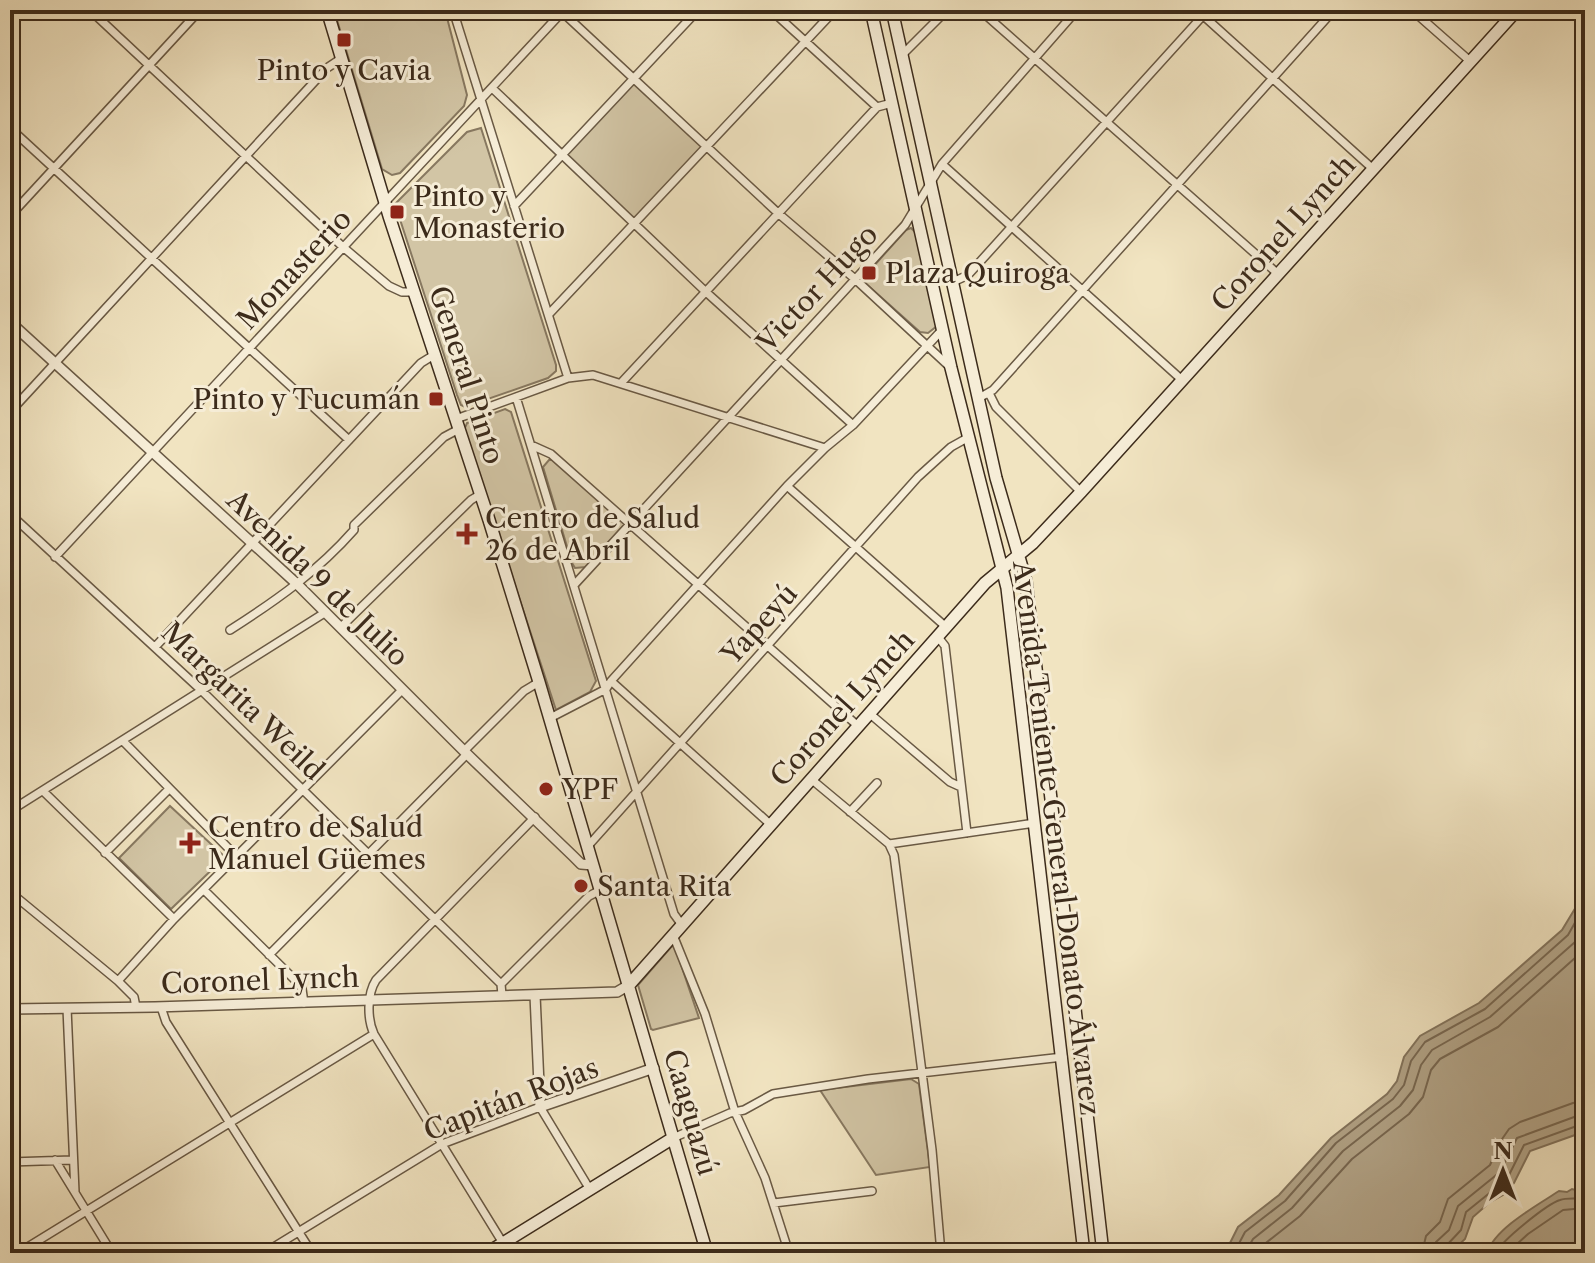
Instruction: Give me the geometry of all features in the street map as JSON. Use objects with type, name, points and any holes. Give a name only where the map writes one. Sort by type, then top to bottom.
[{"type":"main road","name":"General Pinto","points":[[327,10],[385,203],[481,494],[629,985]]},
{"type":"main road","name":"Avenida Teniente General Donato Álvarez","points":[[871,10],[942,330],[1009,606],[1084,1253]]},
{"type":"main road","name":"Avenida Teniente General Donato Álvarez","points":[[892,10],[929,183],[984,395],[982,412],[996,478],[1028,600],[1103,1253]]},
{"type":"main road","name":"Coronel Lynch","points":[[629,985],[985,583],[1018,556],[1081,492],[1517,10]]},
{"type":"main road","name":"Caaguazú","points":[[629,985],[707,1253]]},
{"type":"main road","points":[[487,1253],[506,1248],[589,1188],[673,1138]]},
{"type":"street","points":[[10,20],[19,10]]},
{"type":"street","points":[[90,10],[343,247],[389,286],[402,292],[414,292]]},
{"type":"street","points":[[10,216],[200,10]]},
{"type":"street","points":[[453,10],[568,378]]},
{"type":"street","points":[[514,206],[698,10]]},
{"type":"street","points":[[771,10],[877,107]]},
{"type":"street","points":[[549,314],[835,10]]},
{"type":"street","points":[[902,55],[947,10]]},
{"type":"street","points":[[980,10],[1277,273]]},
{"type":"street","name":"Victor Hugo","points":[[575,584],[916,210],[942,164],[1077,10]]},
{"type":"street","points":[[1081,492],[984,395],[1082,291],[1334,10]]},
{"type":"street","points":[[1412,10],[1471,62]]},
{"type":"street","points":[[562,11],[779,214],[951,368]]},
{"type":"street","name":"Monasterio","points":[[55,557],[562,11]]},
{"type":"street","points":[[953,282],[968,275],[1011,229],[1203,12],[1373,169]]},
{"type":"street","points":[[10,412],[327,68],[342,58]]},
{"type":"street","points":[[492,88],[706,292],[853,425]]},
{"type":"street","points":[[622,382],[877,107],[892,103]]},
{"type":"street","points":[[10,128],[349,440]]},
{"type":"street","points":[[942,164],[1182,380]]},
{"type":"street","name":"Avenida 9 de Julio","points":[[10,322],[297,584],[581,864],[593,865]]},
{"type":"street","points":[[550,718],[608,685],[787,486],[853,425],[942,330]]},
{"type":"street","points":[[155,647],[421,363],[434,355]]},
{"type":"street","points":[[230,630],[288,593],[306,573],[319,568],[354,530],[354,525],[457,424],[568,378],[593,375],[622,382],[825,448]]},
{"type":"street","points":[[516,397],[608,685],[674,914],[682,925]]},
{"type":"street","points":[[982,412],[996,407]]},
{"type":"street","name":"Yapeyú","points":[[588,846],[918,477],[951,447],[969,437]]},
{"type":"street","points":[[531,445],[551,454],[632,523],[858,726]]},
{"type":"street","points":[[787,486],[946,627]]},
{"type":"street","points":[[341,627],[471,500],[481,494]]},
{"type":"street","name":"Margarita Weild","points":[[10,514],[201,690],[501,984]]},
{"type":"street","points":[[10,811],[326,612]]},
{"type":"street","points":[[938,637],[945,646],[967,833]]},
{"type":"street","points":[[269,955],[524,691],[539,682]]},
{"type":"street","points":[[608,685],[681,743],[770,824]]},
{"type":"street","points":[[118,981],[174,919],[402,690]]},
{"type":"street","points":[[869,713],[950,782],[961,787]]},
{"type":"street","points":[[123,741],[236,856]]},
{"type":"street","points":[[811,779],[889,844],[894,855],[923,1073],[941,1253]]},
{"type":"street","points":[[850,812],[877,783]]},
{"type":"street","points":[[105,853],[169,789]]},
{"type":"street","points":[[43,791],[174,919]]},
{"type":"street","points":[[506,1248],[374,1034],[370,1001],[374,983],[535,817]]},
{"type":"street","points":[[889,844],[1035,823]]},
{"type":"street","points":[[204,890],[302,989],[304,1003]]},
{"type":"street","points":[[502,995],[501,984],[589,896],[601,890]]},
{"type":"street","points":[[10,892],[118,981],[134,997],[136,1007]]},
{"type":"street","points":[[673,935],[702,1005],[735,1112],[765,1178],[789,1253]]},
{"type":"street","name":"Coronel Lynch","points":[[10,1009],[617,992],[629,985]]},
{"type":"street","points":[[535,995],[540,1107],[589,1188]]},
{"type":"street","points":[[161,1007],[166,1022],[312,1253]]},
{"type":"street","points":[[67,1008],[75,1192]]},
{"type":"street","points":[[18,1253],[374,1034]]},
{"type":"street","points":[[673,1138],[744,1110],[766,1096],[816,1087],[1063,1057]]},
{"type":"street","name":"Capitán Rojas","points":[[264,1253],[442,1144],[654,1068]]},
{"type":"street","points":[[55,1160],[112,1253]]},
{"type":"street","points":[[10,1162],[72,1160]]},
{"type":"street","points":[[774,1203],[872,1191]]},
{"type":"shaded area","points":[[334,10],[445,10],[467,95],[464,106],[400,173],[392,175],[382,169]]},
{"type":"shaded area","points":[[633,79],[707,147],[635,224],[562,156]]},
{"type":"shaded area","points":[[481,128],[556,371],[548,378],[465,407],[457,395],[395,204],[467,132]]},
{"type":"shaded area","points":[[911,228],[915,232],[937,326],[928,333],[920,332],[864,282],[864,277]]},
{"type":"shaded area","points":[[505,409],[511,412],[596,681],[590,692],[556,710],[464,430],[467,423]]},
{"type":"shaded area","points":[[553,460],[625,524],[586,567],[575,568],[572,563],[543,467]]},
{"type":"shaded area","points":[[170,806],[225,857],[171,909],[119,858]]},
{"type":"shaded area","points":[[672,946],[675,947],[699,1018],[653,1030],[638,985]]},
{"type":"shaded area","points":[[911,1079],[919,1084],[930,1167],[876,1175],[820,1090]]},
{"type":"water","points":[[1585,892],[1585,1130],[1530,1151],[1514,1183],[1473,1217],[1465,1239],[1450,1253],[1225,1253],[1238,1227],[1279,1195],[1331,1138],[1387,1094],[1397,1081],[1404,1057],[1420,1036],[1479,1003],[1562,930]]},
{"type":"water","points":[[1585,1186],[1585,1253],[1487,1253],[1499,1235],[1529,1210],[1559,1191],[1579,1191]]},
{"type":"place","name":"Pinto y Cavia","points":[[344,40]]},
{"type":"place","name":"Pinto y Monasterio","points":[[397,212]]},
{"type":"place","name":"Plaza Quiroga","points":[[869,273]]},
{"type":"place","name":"Pinto y Tucumán","points":[[436,399]]},
{"type":"place","name":"Centro de Salud 26 de Abril","points":[[467,534]]},
{"type":"place","name":"YPF","points":[[546,789]]},
{"type":"place","name":"Centro de Salud Manuel Güemes","points":[[190,843]]},
{"type":"place","name":"Santa Rita","points":[[581,886]]}]
